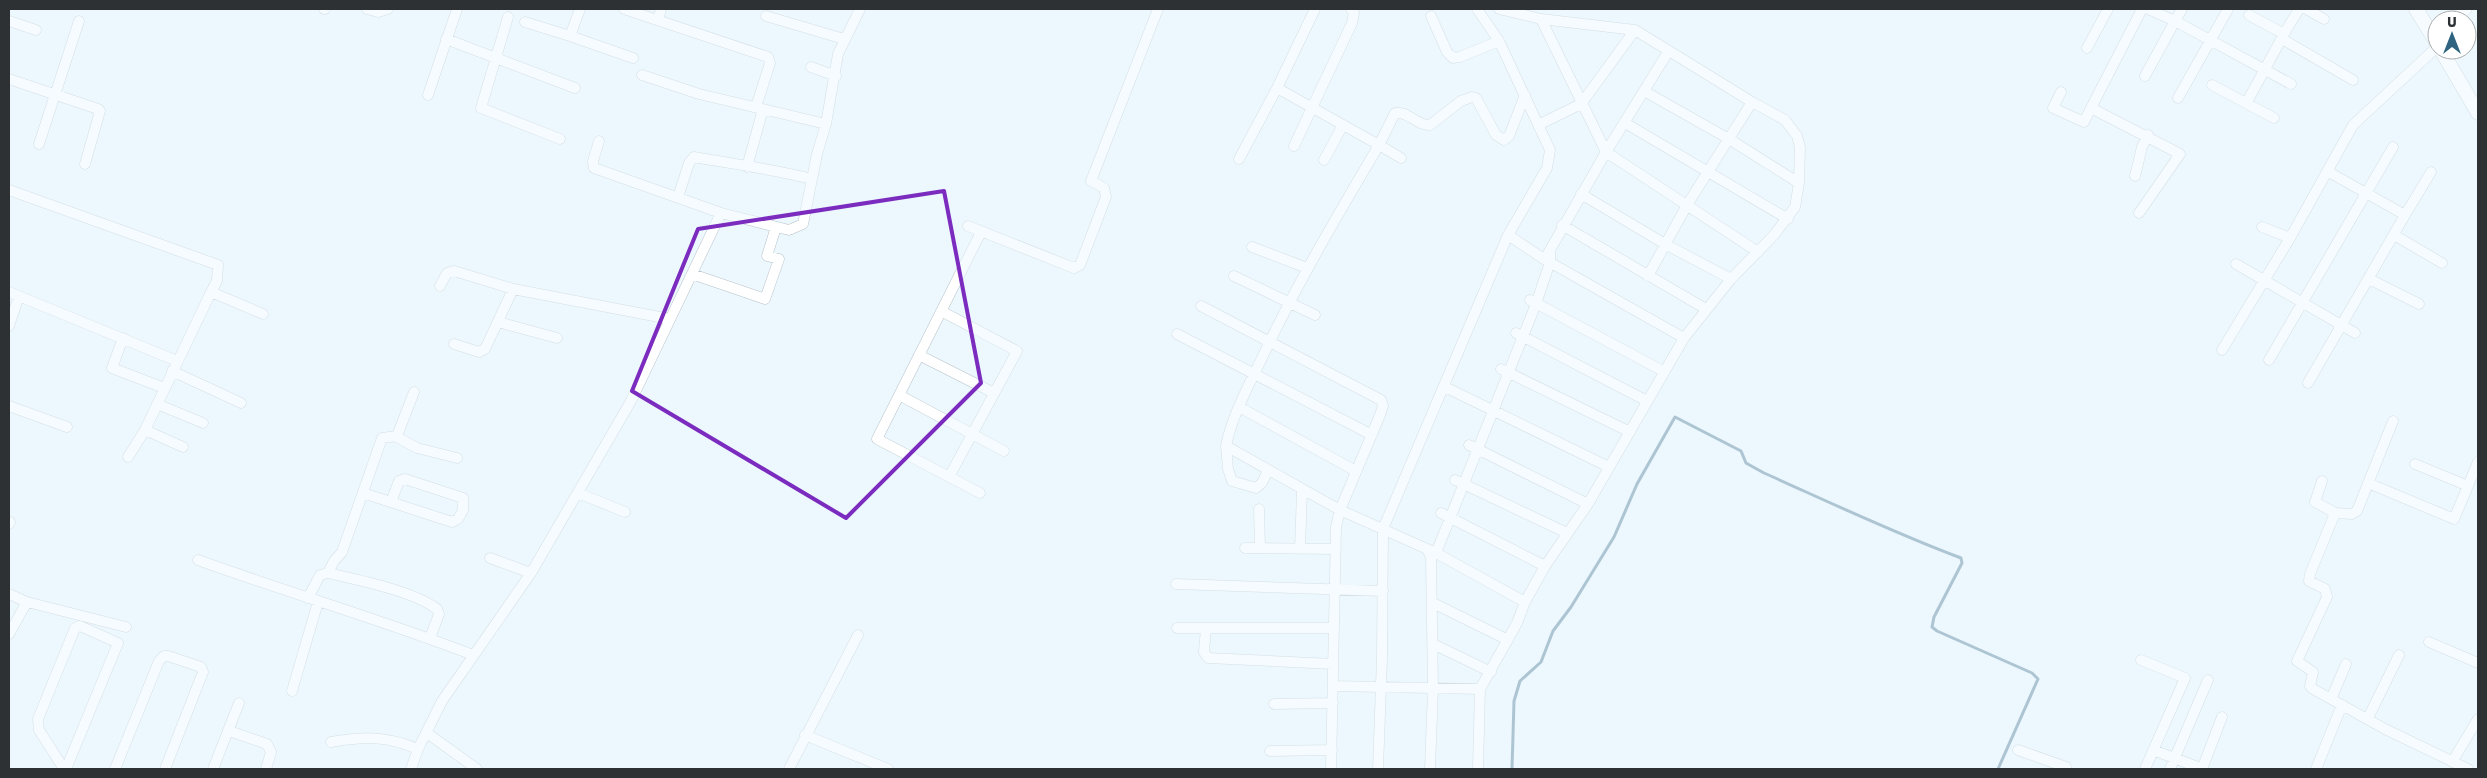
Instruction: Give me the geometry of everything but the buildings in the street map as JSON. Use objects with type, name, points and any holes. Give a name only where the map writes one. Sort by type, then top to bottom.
[{"type":"street","points":[[367,9],[378,12],[388,9]]},
{"type":"street","points":[[428,95],[456,9]]},
{"type":"street","points":[[570,36],[580,9]]},
{"type":"street","points":[[624,9],[768,57],[770,63],[747,167]]},
{"type":"street","points":[[658,20],[661,9]]},
{"type":"street","points":[[599,141],[593,161],[594,168],[721,213],[789,230],[803,224],[836,76],[838,54],[860,9]]},
{"type":"street","points":[[968,226],[1074,268],[1080,265],[1106,197],[1104,188],[1090,181],[1158,9]]},
{"type":"street","points":[[1238,159],[1277,88],[1315,9]]},
{"type":"street","points":[[1294,146],[1352,23],[1354,13],[1351,9]]},
{"type":"street","points":[[1378,769],[1384,528],[1508,235],[1550,163],[1550,150],[1525,95],[1499,41],[1477,9]]},
{"type":"street","points":[[1478,769],[1480,689],[1508,640],[1544,566],[1588,504],[1663,371],[1684,338],[1731,279],[1788,219],[1797,200],[1800,183],[1800,147],[1797,136],[1785,120],[1668,52],[1635,30],[1541,19],[1499,9]]},
{"type":"street","points":[[2087,48],[2108,9]]},
{"type":"street","points":[[2061,92],[2053,108],[2084,122],[2142,9]]},
{"type":"street","points":[[2148,9],[2175,21],[2291,84]]},
{"type":"street","points":[[2145,76],[2182,9]]},
{"type":"street","points":[[2178,98],[2228,9]]},
{"type":"street","points":[[2247,102],[2299,9]]},
{"type":"street","points":[[2306,9],[2324,19]]},
{"type":"street","points":[[2416,9],[2427,23]]},
{"type":"street","points":[[2249,15],[2353,80]]},
{"type":"street","points":[[766,16],[844,39]]},
{"type":"street","points":[[1431,16],[1447,52],[1453,58],[1499,41]]},
{"type":"street","points":[[508,17],[480,106],[482,111],[560,140]]},
{"type":"street","points":[[1541,19],[1606,152],[1758,252]]},
{"type":"street","points":[[9,21],[36,30]]},
{"type":"street","points":[[38,144],[53,94],[79,21]]},
{"type":"street","points":[[525,22],[633,58]]},
{"type":"street","points":[[1538,125],[1581,104],[1635,30]]},
{"type":"street","points":[[446,39],[575,88]]},
{"type":"street","points":[[1430,769],[1433,603],[1431,553],[1473,447],[1492,411],[1504,371],[1520,335],[1562,225],[1668,52]]},
{"type":"street","points":[[2222,350],[2290,238],[2353,125],[2427,56]]},
{"type":"street","points":[[2447,60],[2478,113]]},
{"type":"street","points":[[812,67],[836,76]]},
{"type":"street","points":[[642,75],[699,94],[826,124]]},
{"type":"street","points":[[9,79],[94,107],[100,112],[85,164]]},
{"type":"street","points":[[2212,84],[2274,118]]},
{"type":"street","points":[[1277,88],[1400,158]]},
{"type":"street","points":[[1644,91],[1729,139],[1800,183]]},
{"type":"street","points":[[1268,470],[1258,487],[1244,486],[1232,481],[1228,469],[1226,446],[1238,407],[1308,268],[1379,145],[1395,113],[1401,113],[1422,124],[1430,125],[1461,101],[1472,97],[1476,98],[1496,135],[1504,140],[1509,136],[1525,95]]},
{"type":"street","points":[[1648,276],[1687,205],[1752,102]]},
{"type":"street","points":[[2092,108],[2180,154],[2139,213]]},
{"type":"street","points":[[1625,122],[1788,219]]},
{"type":"street","points":[[1324,160],[1343,125]]},
{"type":"street","points":[[2135,176],[2142,147],[2148,136]]},
{"type":"street","points":[[2269,360],[2393,147]]},
{"type":"street","points":[[678,197],[689,163],[694,157],[747,167],[778,170],[812,178]]},
{"type":"street","points":[[2327,171],[2406,215]]},
{"type":"street","points":[[2308,383],[2431,172]]},
{"type":"street","points":[[9,190],[214,263],[219,269],[212,292],[145,430],[128,457]]},
{"type":"street","points":[[1581,194],[1664,244],[1731,279]]},
{"type":"street","points":[[411,769],[418,749],[442,701],[531,573],[631,401],[721,213]]},
{"type":"street","points":[[1562,225],[1706,309]]},
{"type":"street","points":[[692,274],[765,299],[780,259],[767,256],[776,227]]},
{"type":"street","points":[[2262,227],[2290,238]]},
{"type":"street","points":[[980,493],[877,439],[981,232]]},
{"type":"street","points":[[1508,235],[1684,338]]},
{"type":"street","points":[[2394,235],[2442,263]]},
{"type":"street","points":[[1252,247],[1308,268]]},
{"type":"street","points":[[2236,264],[2355,333]]},
{"type":"street","points":[[440,286],[449,271],[513,289],[670,319]]},
{"type":"street","points":[[1234,276],[1315,315]]},
{"type":"street","points":[[2369,279],[2419,304]]},
{"type":"street","points":[[454,344],[479,352],[485,349],[513,289]]},
{"type":"street","points":[[9,292],[177,361]]},
{"type":"street","points":[[212,292],[263,314]]},
{"type":"street","points":[[9,326],[19,296]]},
{"type":"street","points":[[1533,302],[1663,371]]},
{"type":"street","points":[[1201,306],[1382,400],[1383,406],[1372,435],[1337,518],[1331,769]]},
{"type":"street","points":[[941,311],[1017,351],[949,477]]},
{"type":"street","points":[[498,322],[557,338]]},
{"type":"street","points":[[1177,334],[1372,435]]},
{"type":"street","points":[[1520,335],[1647,401]]},
{"type":"street","points":[[123,338],[112,368],[164,388]]},
{"type":"street","points":[[919,355],[994,393]]},
{"type":"street","points":[[172,371],[241,403]]},
{"type":"street","points":[[1504,371],[1630,432]]},
{"type":"street","points":[[1445,387],[1609,467]]},
{"type":"street","points":[[395,436],[414,392]]},
{"type":"street","points":[[898,395],[1004,451]]},
{"type":"street","points":[[157,404],[203,423]]},
{"type":"street","points":[[9,406],[67,427]]},
{"type":"street","points":[[1238,407],[1356,471]]},
{"type":"street","points":[[2322,481],[2315,502],[2335,514],[2355,514],[2393,421]]},
{"type":"street","points":[[145,430],[183,447]]},
{"type":"street","points":[[328,573],[334,561],[342,552],[382,438],[395,436],[417,448],[457,458]]},
{"type":"street","points":[[1226,446],[1340,510],[1384,528],[1525,602]]},
{"type":"street","points":[[1473,447],[1588,504]]},
{"type":"street","points":[[2368,483],[2454,519],[2478,462]]},
{"type":"street","points":[[2414,464],[2468,486]]},
{"type":"street","points":[[363,493],[452,522],[458,520],[463,510],[463,498],[405,479],[400,481],[391,502]]},
{"type":"street","points":[[1459,482],[1568,533]]},
{"type":"street","points":[[1300,549],[1302,490]]},
{"type":"street","points":[[578,493],[625,512]]},
{"type":"street","points":[[1260,509],[1260,548]]},
{"type":"street","points":[[2335,514],[2309,576],[2311,583],[2325,589],[2327,597],[2297,659],[2298,663],[2313,672],[2311,688],[2468,769]]},
{"type":"street","points":[[1445,515],[1544,566]]},
{"type":"street","points":[[1245,548],[1336,549]]},
{"type":"street","points":[[490,558],[531,573]]},
{"type":"street","points":[[198,560],[430,638],[474,655]]},
{"type":"street","points":[[292,691],[320,575],[328,573],[430,603],[438,609],[439,614],[430,638]]},
{"type":"street","points":[[1176,584],[1383,591]]},
{"type":"street","points":[[9,594],[27,602],[126,627]]},
{"type":"street","points":[[9,634],[27,602]]},
{"type":"street","points":[[1433,603],[1508,640]]},
{"type":"street","points":[[80,626],[118,643],[65,769],[39,730],[38,719],[75,628],[80,626]]},
{"type":"street","points":[[1177,628],[1333,628]]},
{"type":"street","points":[[1206,628],[1204,652],[1208,658],[1333,664]]},
{"type":"street","points":[[788,769],[858,635]]},
{"type":"street","points":[[2429,642],[2478,663]]},
{"type":"street","points":[[1432,644],[1491,672]]},
{"type":"street","points":[[2368,718],[2399,655]]},
{"type":"street","points":[[115,769],[159,661],[164,656],[168,656],[201,667],[204,672],[165,769]]},
{"type":"street","points":[[2141,660],[2184,678],[2145,769]]},
{"type":"street","points":[[2331,699],[2346,664]]},
{"type":"street","points":[[2170,769],[2208,680]]},
{"type":"street","points":[[1333,686],[1480,689]]},
{"type":"street","points":[[213,769],[240,703]]},
{"type":"street","points":[[1274,704],[1333,703]]},
{"type":"street","points":[[2316,769],[2342,705]]},
{"type":"street","points":[[2153,750],[2176,756],[2202,769],[2222,716]]},
{"type":"street","points":[[2452,762],[2478,718]]},
{"type":"street","points":[[229,731],[266,744],[271,752],[266,769]]},
{"type":"street","points":[[427,733],[477,769]]},
{"type":"street","points":[[805,735],[888,769]]},
{"type":"street","points":[[330,742],[347,739],[388,738],[418,749]]},
{"type":"street","points":[[1270,751],[1332,750]]},
{"type":"street","points":[[2018,750],[2066,767],[2064,769]]},
{"type":"highlighted area","points":[[944,191],[981,383],[846,518],[632,391],[698,229]]},
{"type":"waterway","points":[[1512,769],[1514,701],[1520,681],[1541,662],[1553,631],[1571,607],[1614,537],[1637,484],[1675,417],[1741,451],[1746,463],[1764,473],[1886,528],[1961,558],[1962,563],[1934,617],[1932,627],[1937,631],[2032,673],[2038,679],[1998,769]]}]
